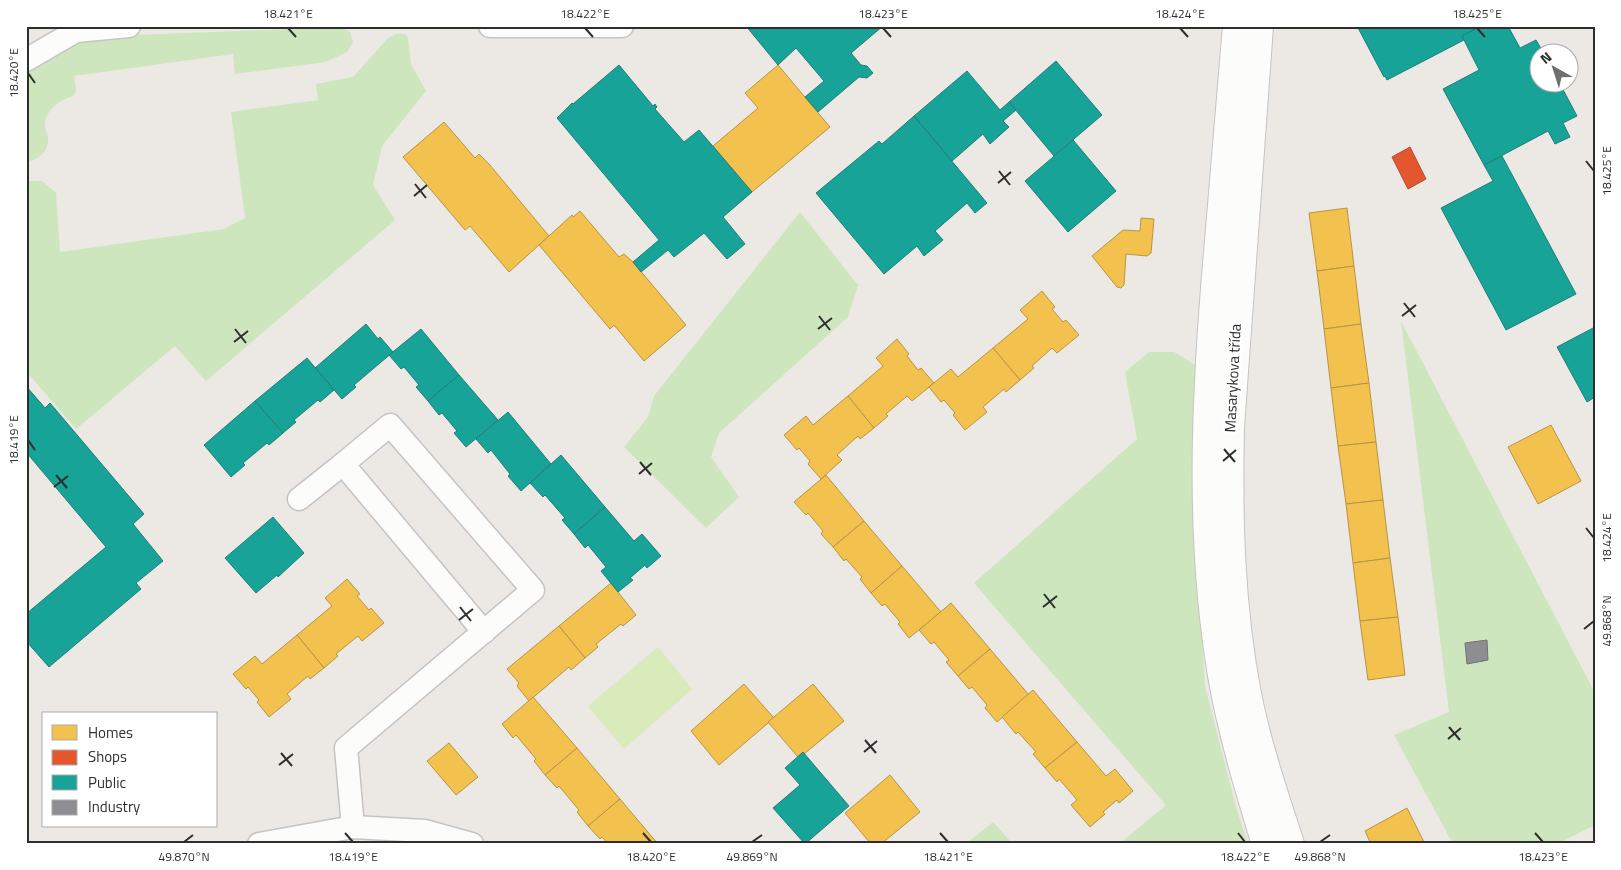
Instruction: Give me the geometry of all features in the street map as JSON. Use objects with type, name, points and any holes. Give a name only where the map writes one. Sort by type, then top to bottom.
[{"type":"street","points":[[26,60],[76,31],[129,26]]},
{"type":"street","points":[[490,26],[622,26]]},
{"type":"street","name":"Masarykova třída","points":[[1237,26],[1210,340],[1206,482],[1208,550],[1222,674],[1236,740],[1266,844]]},
{"type":"street","name":"Masarykova třída","points":[[1259,26],[1230,427],[1228,490],[1230,562],[1236,619],[1248,695],[1264,762],[1290,844]]},
{"type":"street","points":[[299,499],[390,425],[533,590],[346,748],[353,827]]},
{"type":"street","points":[[343,464],[484,632]]},
{"type":"street","points":[[260,844],[353,827],[425,831],[472,844]]},
{"type":"green space","points":[[341,27],[350,32],[353,42],[347,52],[326,62],[235,74],[233,54],[74,76],[76,91],[73,96],[53,107],[45,121],[48,135],[47,148],[35,160],[26,163],[26,74],[42,57],[85,37]]},
{"type":"green space","points":[[396,34],[405,34],[408,38],[411,64],[426,91],[382,146],[373,185],[395,220],[206,381],[175,346],[76,429],[26,371],[26,181],[42,181],[56,193],[60,252],[224,229],[245,218],[231,112],[318,100],[316,84],[353,77],[388,38]]},
{"type":"green space","points":[[800,212],[858,285],[848,317],[719,433],[711,457],[739,497],[706,528],[624,447],[648,417],[654,396]]},
{"type":"green space","points":[[1401,321],[1595,693],[1595,825],[1557,844],[1453,844],[1394,735],[1449,712]]},
{"type":"green space","points":[[1149,352],[1174,352],[1197,366],[1194,512],[1205,686],[1236,807],[1248,844],[1119,844],[1166,805],[974,583],[1137,439],[1125,372]]},
{"type":"green space","points":[[658,647],[692,689],[624,749],[588,706]]},
{"type":"green space","points":[[993,822],[1013,844],[966,844]]},
{"type":"building: Homes","points":[[778,65],[830,127],[752,192],[713,146],[758,108],[745,93]]},
{"type":"building: Homes","points":[[444,122],[475,158],[479,154],[489,164],[549,236],[509,272],[470,226],[465,230],[403,157]]},
{"type":"building: Homes","points":[[1347,208],[1354,266],[1317,271],[1309,213]]},
{"type":"building: Homes","points":[[580,211],[619,257],[624,254],[633,262],[686,325],[644,361],[614,325],[610,329],[539,245],[572,215],[573,217]]},
{"type":"building: Homes","points":[[1141,218],[1154,219],[1151,253],[1147,256],[1126,254],[1124,285],[1121,288],[1117,287],[1092,256],[1123,230],[1140,231]]},
{"type":"building: Homes","points":[[1354,266],[1361,324],[1324,329],[1317,271]]},
{"type":"building: Homes","points":[[1042,291],[1055,307],[1052,309],[1063,322],[1066,320],[1079,335],[1057,353],[1052,348],[1020,380],[993,348],[1028,319],[1020,310]]},
{"type":"building: Homes","points":[[1361,324],[1369,383],[1331,388],[1324,329]]},
{"type":"building: Homes","points":[[897,339],[909,354],[907,356],[918,370],[921,368],[934,383],[912,401],[907,396],[886,414],[888,416],[874,428],[848,396],[883,366],[876,358]]},
{"type":"building: Homes","points":[[993,348],[1020,380],[1006,392],[1004,389],[983,407],[987,412],[965,430],[953,415],[955,413],[944,400],[941,402],[929,387],[951,369],[958,377]]},
{"type":"building: Homes","points":[[1369,383],[1376,442],[1338,446],[1331,388]]},
{"type":"building: Homes","points":[[848,396],[874,428],[860,439],[858,436],[837,455],[842,460],[821,479],[808,464],[810,461],[784,435],[806,416],[813,425]]},
{"type":"building: Homes","points":[[1551,425],[1581,481],[1538,504],[1508,447]]},
{"type":"building: Homes","points":[[1376,442],[1383,500],[1346,504],[1338,446]]},
{"type":"building: Homes","points":[[826,475],[864,521],[833,547],[821,534],[823,531],[808,513],[806,515],[794,502]]},
{"type":"building: Homes","points":[[1383,500],[1390,558],[1353,563],[1346,504]]},
{"type":"building: Homes","points":[[864,521],[902,566],[871,593],[860,579],[862,577],[846,559],[844,561],[833,547]]},
{"type":"building: Homes","points":[[1390,558],[1398,617],[1360,621],[1353,563]]},
{"type":"building: Homes","points":[[902,566],[941,612],[909,638],[898,624],[900,622],[885,604],[882,606],[871,593]]},
{"type":"building: Homes","points":[[347,579],[360,594],[357,596],[384,623],[362,641],[358,636],[336,654],[338,656],[324,668],[297,635],[332,606],[325,598]]},
{"type":"building: Homes","points":[[611,583],[636,615],[623,626],[621,624],[596,644],[598,647],[585,658],[559,626]]},
{"type":"building: Homes","points":[[951,603],[990,649],[958,676],[946,662],[949,660],[934,642],[931,644],[919,630]]},
{"type":"building: Homes","points":[[1398,617],[1405,675],[1368,680],[1360,621]]},
{"type":"building: Homes","points":[[559,626],[585,658],[571,670],[569,667],[529,701],[517,686],[519,683],[507,669]]},
{"type":"building: Homes","points":[[297,635],[324,668],[310,679],[308,676],[287,694],[291,699],[269,717],[257,702],[259,700],[233,674],[255,656],[262,664]]},
{"type":"building: Homes","points":[[990,649],[1029,695],[997,722],[985,708],[987,705],[972,687],[969,689],[958,676]]},
{"type":"building: Homes","points":[[744,684],[774,718],[719,765],[691,731]]},
{"type":"building: Homes","points":[[813,684],[844,721],[798,757],[768,722]]},
{"type":"building: Homes","points":[[1033,690],[1077,742],[1045,768],[1033,754],[1036,752],[1018,732],[1016,734],[1002,717]]},
{"type":"building: Homes","points":[[533,697],[577,748],[545,775],[534,761],[536,759],[516,735],[513,738],[502,724]]},
{"type":"building: Homes","points":[[1077,742],[1106,776],[1115,769],[1133,791],[1119,803],[1117,800],[1090,827],[1071,805],[1077,800],[1059,779],[1057,782],[1045,768]]},
{"type":"building: Homes","points":[[449,743],[478,777],[456,795],[427,761]]},
{"type":"building: Homes","points":[[577,748],[620,799],[588,826],[577,812],[579,810],[559,786],[557,788],[545,775]]},
{"type":"building: Homes","points":[[890,775],[920,812],[881,844],[871,844],[845,813]]},
{"type":"building: Homes","points":[[620,799],[658,844],[608,844],[602,837],[600,839],[588,826]]},
{"type":"building: Homes","points":[[1407,808],[1425,844],[1371,844],[1365,831]]},
{"type":"building: Shops","points":[[1410,147],[1426,179],[1408,189],[1392,157]]},
{"type":"building: Public","points":[[746,26],[883,26],[851,53],[861,65],[867,66],[873,73],[867,78],[859,77],[818,112],[805,97],[824,81],[796,48],[778,65]]},
{"type":"building: Public","points":[[1357,26],[1481,26],[1462,36],[1464,40],[1387,80]]},
{"type":"building: Public","points":[[1481,26],[1508,26],[1520,48],[1528,44],[1528,92],[1564,92],[1577,116],[1563,123],[1570,137],[1555,144],[1548,131],[1484,165],[1443,89],[1479,70],[1462,36]]},
{"type":"building: Public","points":[[1056,61],[1102,115],[1054,156],[1009,102]]},
{"type":"building: Public","points":[[619,65],[653,106],[655,104],[657,107],[655,109],[684,142],[699,130],[752,192],[723,217],[745,244],[727,259],[704,233],[674,257],[668,250],[641,272],[633,262],[659,240],[557,118],[572,103]]},
{"type":"building: Public","points":[[967,71],[1000,110],[1009,102],[1016,110],[1003,121],[1009,127],[990,144],[983,134],[952,161],[914,116]]},
{"type":"building: Public","points":[[914,116],[987,203],[975,213],[967,203],[935,231],[943,240],[924,256],[917,246],[884,274],[816,193],[879,141],[882,144]]},
{"type":"building: Public","points":[[1073,140],[1116,191],[1068,232],[1025,181]]},
{"type":"building: Public","points":[[1502,156],[1576,294],[1506,330],[1441,208],[1493,181],[1484,165]]},
{"type":"building: Public","points":[[366,324],[378,339],[380,337],[393,352],[354,385],[356,387],[342,399],[315,368]]},
{"type":"building: Public","points":[[1595,327],[1595,397],[1587,402],[1557,347]]},
{"type":"building: Public","points":[[421,329],[459,375],[428,401],[416,387],[419,385],[404,367],[401,369],[389,355]]},
{"type":"building: Public","points":[[307,358],[334,390],[320,402],[318,400],[294,420],[296,422],[283,433],[255,401]]},
{"type":"building: Public","points":[[459,375],[498,420],[466,447],[454,433],[457,431],[442,413],[439,415],[428,401]]},
{"type":"building: Public","points":[[26,386],[45,408],[50,403],[144,514],[133,524],[163,561],[136,583],[141,589],[49,667],[26,641],[26,614],[106,547],[26,452]]},
{"type":"building: Public","points":[[255,401],[283,433],[269,445],[267,443],[243,463],[245,465],[231,477],[204,445]]},
{"type":"building: Public","points":[[508,412],[551,464],[521,491],[508,476],[510,474],[491,450],[488,453],[476,439]]},
{"type":"building: Public","points":[[561,455],[605,507],[574,534],[562,520],[565,518],[545,495],[543,497],[530,483]]},
{"type":"building: Public","points":[[605,507],[634,541],[642,534],[661,556],[647,568],[645,565],[630,578],[633,580],[618,592],[601,571],[606,567],[588,545],[585,548],[574,534]]},
{"type":"building: Public","points":[[273,517],[304,553],[278,577],[277,575],[256,593],[225,558]]},
{"type":"building: Public","points":[[803,752],[849,806],[805,844],[773,808],[800,785],[785,768]]},
{"type":"building: Industry","points":[[1487,640],[1488,660],[1467,664],[1465,643]]}]
